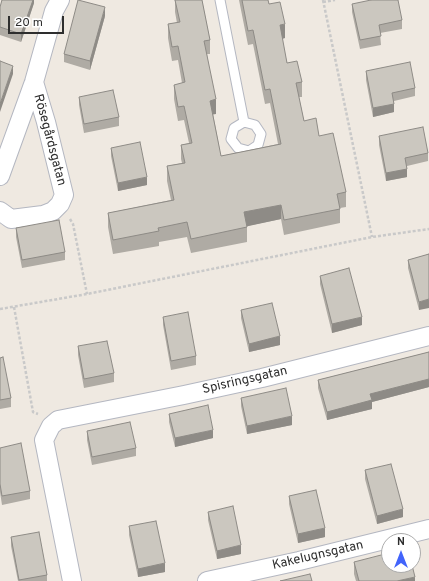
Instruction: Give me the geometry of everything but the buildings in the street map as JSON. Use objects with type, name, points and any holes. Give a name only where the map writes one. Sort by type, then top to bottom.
[{"type":"street","name":"Rösegårdsgatan","points":[[0,176],[34,82],[54,11],[60,0]]},
{"type":"street","name":"Rösegårdsgatan","points":[[0,212],[11,219],[43,215],[53,211],[60,204],[64,195],[46,122],[34,82]]},
{"type":"street","name":"Spisringsgatan","points":[[59,419],[184,395],[262,378],[429,336]]},
{"type":"street","points":[[59,419],[51,426],[44,440],[72,581]]},
{"type":"street","name":"Kakelugnsgatan","points":[[207,581],[299,561],[429,529]]},
{"type":"lane","points":[[220,0],[244,122]]},
{"type":"path","points":[[335,0],[323,1],[372,237]]},
{"type":"path","points":[[60,204],[73,224],[87,294]]},
{"type":"path","points":[[0,309],[87,294],[372,237],[429,228]]},
{"type":"path","points":[[14,306],[33,412],[59,419]]}]
